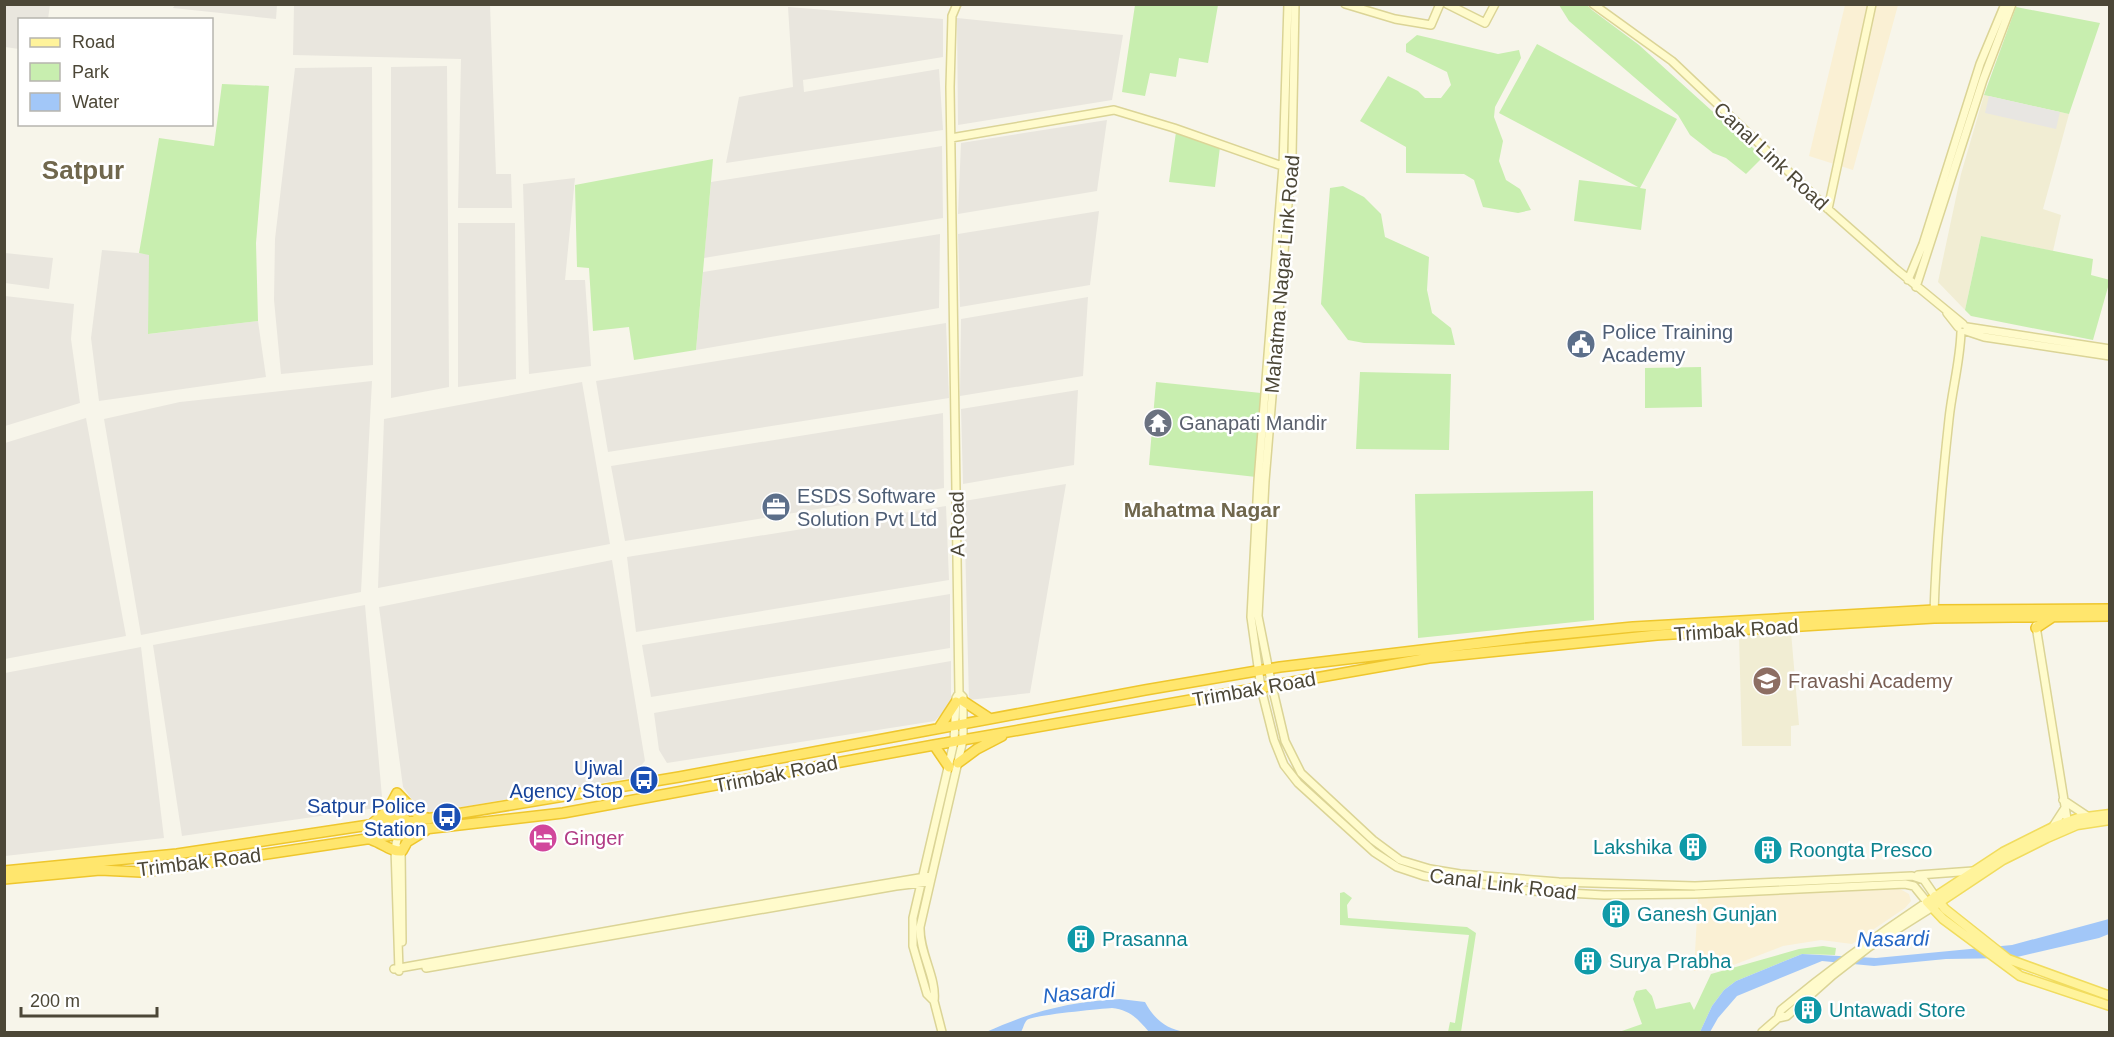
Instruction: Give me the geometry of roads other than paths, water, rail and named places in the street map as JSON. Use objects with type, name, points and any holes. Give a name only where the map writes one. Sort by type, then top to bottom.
[{"type":"highway","name":"Trimbak Road","points":[[402,831],[429,819],[679,777],[1038,709],[1264,670],[1531,637],[1633,627],[2109,609]]},
{"type":"highway","name":"Trimbak Road","points":[[2037,612],[2054,616],[2109,616]]},
{"type":"highway","name":"Trimbak Road","points":[[4,879],[100,870],[141,872],[402,831],[563,813],[1429,658],[1657,635],[1934,614]]},
{"type":"highway","points":[[2036,628],[2054,616]]},
{"type":"highway","points":[[939,728],[960,699],[989,718]]},
{"type":"highway","points":[[934,745],[953,765],[977,749],[1012,731]]},
{"type":"highway","points":[[371,824],[388,810],[397,793],[418,814],[429,819]]},
{"type":"highway","name":"Trimbak Road","points":[[4,872],[177,854],[389,822],[398,816],[404,818],[402,831]]},
{"type":"highway","points":[[389,822],[389,831],[402,831]]},
{"type":"highway","points":[[366,838],[398,851],[407,842],[427,830]]},
{"type":"main road","points":[[1938,899],[1962,888],[2013,854],[2068,824],[2087,816],[2109,814]]},
{"type":"main road","points":[[1929,905],[2003,852],[2052,828],[2109,820]]},
{"type":"main road","points":[[1954,917],[1953,901],[1962,888]]},
{"type":"main road","name":"Canal Link Road","points":[[1938,899],[1980,943]]},
{"type":"main road","name":"Canal Link Road","points":[[1929,905],[2004,961],[2020,976],[2109,1006]]},
{"type":"main road","name":"Canal Link Road","points":[[2004,961],[2109,996]]},
{"type":"street","name":"A Road","points":[[957,4],[951,16],[951,138],[960,724]]},
{"type":"street","name":"Mahatma Nagar Link Road","points":[[1267,687],[1264,670],[1257,653],[1251,617],[1276,235],[1283,166],[1288,4]]},
{"type":"street","name":"Mahatma Nagar Link Road","points":[[1264,670],[1265,654],[1258,616],[1264,492],[1291,170],[1295,4]]},
{"type":"street","points":[[1345,4],[1395,19],[1431,26],[1440,4]]},
{"type":"street","points":[[1447,4],[1485,23],[1495,4]]},
{"type":"street","name":"Canal Link Road","points":[[1593,4],[1672,61],[1828,209],[1916,287],[1959,319],[1963,328]]},
{"type":"street","points":[[1828,209],[1872,4]]},
{"type":"street","points":[[1908,280],[1923,244],[1980,64],[2005,4]]},
{"type":"street","points":[[1916,287],[1983,80],[2012,4]]},
{"type":"street","points":[[951,138],[1114,110],[1174,128],[1291,170]]},
{"type":"street","points":[[1963,328],[2109,349]]},
{"type":"street","points":[[1963,328],[1984,337],[2109,356]]},
{"type":"street","points":[[1934,614],[1949,417],[1963,328]]},
{"type":"street","points":[[2037,612],[2036,628],[2068,824]]},
{"type":"street","points":[[1248,673],[1257,653]]},
{"type":"street","points":[[1265,654],[1280,668]]},
{"type":"street","points":[[1275,697],[1277,688],[1283,684]]},
{"type":"street","name":"Canal Link Road","points":[[1267,687],[1275,697],[1285,741],[1300,773],[1373,840],[1400,860],[1430,869],[1460,874],[1559,882],[1695,886],[1912,876],[1924,880],[1938,899]]},
{"type":"street","name":"Canal Link Road","points":[[1267,687],[1264,699],[1274,740],[1284,765],[1298,783],[1374,852],[1397,867],[1424,876],[1531,891],[1604,895],[1695,894],[1905,884],[1914,886],[1929,905]]},
{"type":"street","points":[[1250,690],[1264,699]]},
{"type":"street","points":[[942,1032],[934,1001],[935,992],[920,936],[926,879],[953,765],[960,724]]},
{"type":"street","points":[[2064,800],[2087,816]]},
{"type":"street","points":[[2052,828],[2065,808]]},
{"type":"street","points":[[402,831],[398,851],[401,969],[926,879]]},
{"type":"street","points":[[1912,876],[1973,872]]},
{"type":"street","points":[[1762,1032],[1778,1018],[1781,1010],[1828,970],[1860,946],[1929,905]]},
{"type":"street","points":[[1778,1018],[1787,1016],[1839,970],[1929,905]]},
{"type":"water","points":[[2109,919],[2109,934],[2013,958],[1946,959],[1874,966],[1822,961],[1737,996],[1718,1018],[1710,1032],[1700,1032],[1712,1006],[1724,990],[1736,981],[1802,954],[1876,958],[2012,945]]},
{"type":"water","points":[[1120,999],[1145,1002],[1161,1022],[1185,1032],[1149,1032],[1133,1016],[1112,1008],[1032,1018],[1026,1021],[1021,1032],[986,1032],[1019,1018],[1051,1009],[1084,1002]]},
{"type":"place","name":"Police Training Academy","points":[[1581,344]]},
{"type":"place","name":"Ganapati Mandir","points":[[1158,423]]},
{"type":"place","name":"ESDS Software Solution Pvt Ltd","points":[[776,507]]},
{"type":"place","name":"Fravashi Academy","points":[[1767,681]]},
{"type":"place","name":"Ujwal Agency Stop","points":[[644,780]]},
{"type":"place","name":"Satpur Police Station","points":[[447,817]]},
{"type":"place","name":"Ginger","points":[[543,838]]},
{"type":"place","name":"Lakshika","points":[[1693,847]]},
{"type":"place","name":"Roongta Presco","points":[[1768,850]]},
{"type":"place","name":"Ganesh Gunjan","points":[[1616,914]]},
{"type":"place","name":"Prasanna","points":[[1081,939]]},
{"type":"place","name":"Surya Prabha","points":[[1588,961]]},
{"type":"place","name":"Untawadi Store","points":[[1808,1010]]},
{"type":"district","name":"Satpur","points":[[83,170]]},
{"type":"district","name":"Mahatma Nagar","points":[[1202,510]]},
{"type":"water label","name":"Nasardi","points":[[1893,939]]},
{"type":"water label","name":"Nasardi","points":[[1079,993]]}]
